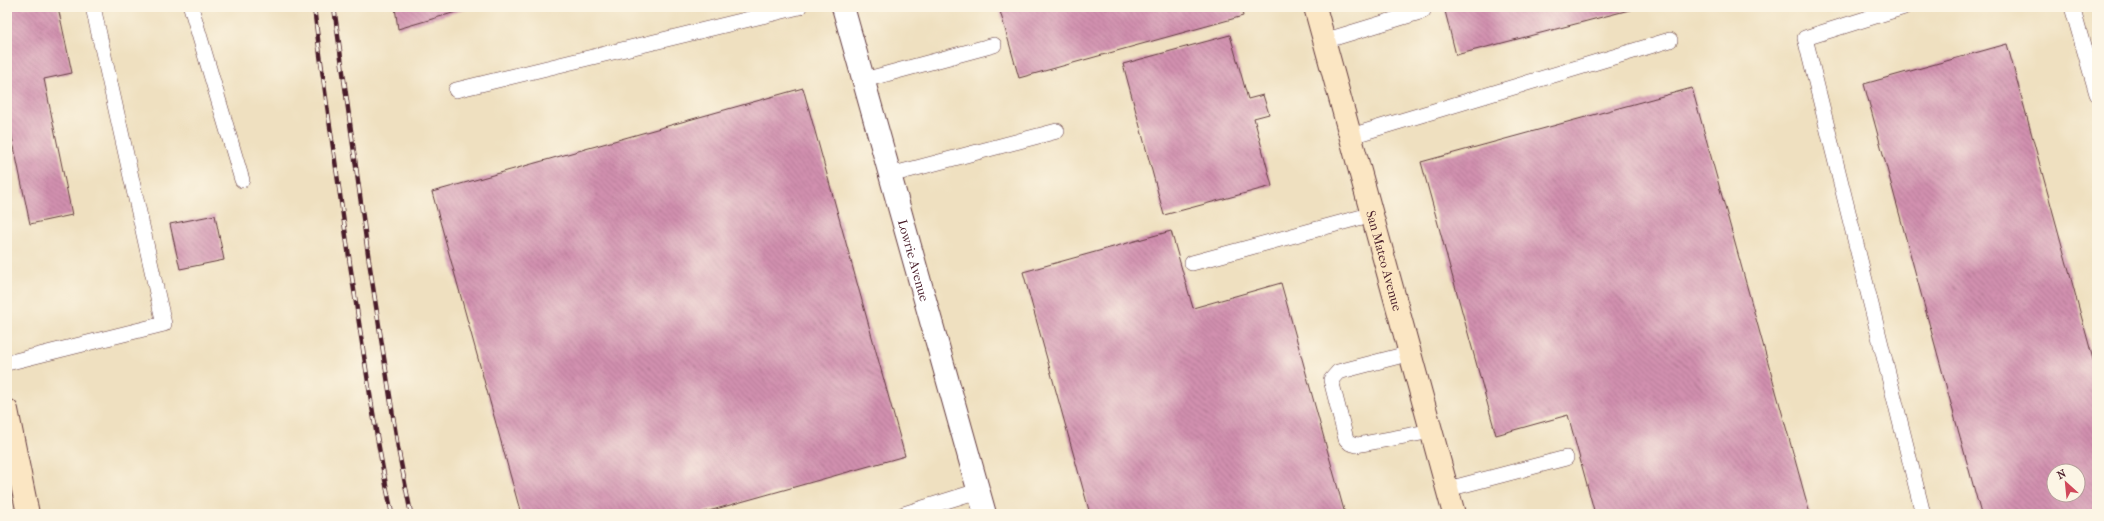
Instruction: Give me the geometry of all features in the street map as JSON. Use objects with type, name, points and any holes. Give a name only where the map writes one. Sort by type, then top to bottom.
[{"type":"main road","name":"San Mateo Avenue","points":[[1315,7],[1373,214],[1454,514]]},
{"type":"main road","points":[[7,410],[28,514]]},
{"type":"street","name":"Lowrie Avenue","points":[[843,7],[984,514]]},
{"type":"lane","points":[[7,363],[164,324],[92,7]]},
{"type":"lane","points":[[191,7],[242,180]]},
{"type":"lane","points":[[456,90],[798,7]]},
{"type":"lane","points":[[1904,7],[1805,38],[1923,514]]},
{"type":"lane","points":[[2072,7],[2097,94]]},
{"type":"lane","points":[[1324,41],[1424,11]]},
{"type":"lane","points":[[1351,136],[1670,40]]},
{"type":"lane","points":[[864,80],[994,45]]},
{"type":"lane","points":[[890,175],[1057,131]]},
{"type":"lane","points":[[1192,263],[1373,214]]},
{"type":"lane","points":[[1411,353],[1338,372],[1332,376],[1331,380],[1346,439],[1350,443],[1357,445],[1432,431]]},
{"type":"lane","points":[[1448,489],[1566,458]]},
{"type":"lane","points":[[904,514],[978,491]]},
{"type":"building","points":[[7,7],[58,7],[72,73],[44,79],[72,215],[30,224],[7,113]]},
{"type":"building","points":[[395,7],[473,7],[398,29]]},
{"type":"building","points":[[1015,7],[1241,7],[1243,16],[1019,78],[1000,11]]},
{"type":"building","points":[[1444,7],[1637,7],[1637,8],[1456,55]]},
{"type":"building","points":[[1230,35],[1248,99],[1263,95],[1269,114],[1254,118],[1272,186],[1164,215],[1123,64]]},
{"type":"building","points":[[2007,44],[2097,374],[2097,514],[1981,514],[1864,84]]},
{"type":"building","points":[[803,88],[905,456],[698,514],[521,514],[432,192]]},
{"type":"building","points":[[1692,88],[1810,514],[1595,514],[1568,415],[1496,435],[1421,162]]},
{"type":"building","points":[[215,215],[224,260],[180,269],[170,224]]},
{"type":"building","points":[[1171,231],[1193,308],[1281,283],[1345,514],[1090,514],[1023,272]]},
{"type":"railway","points":[[314,7],[364,358],[392,514]]},
{"type":"railway","points":[[334,7],[369,261],[398,448],[411,514]]}]
